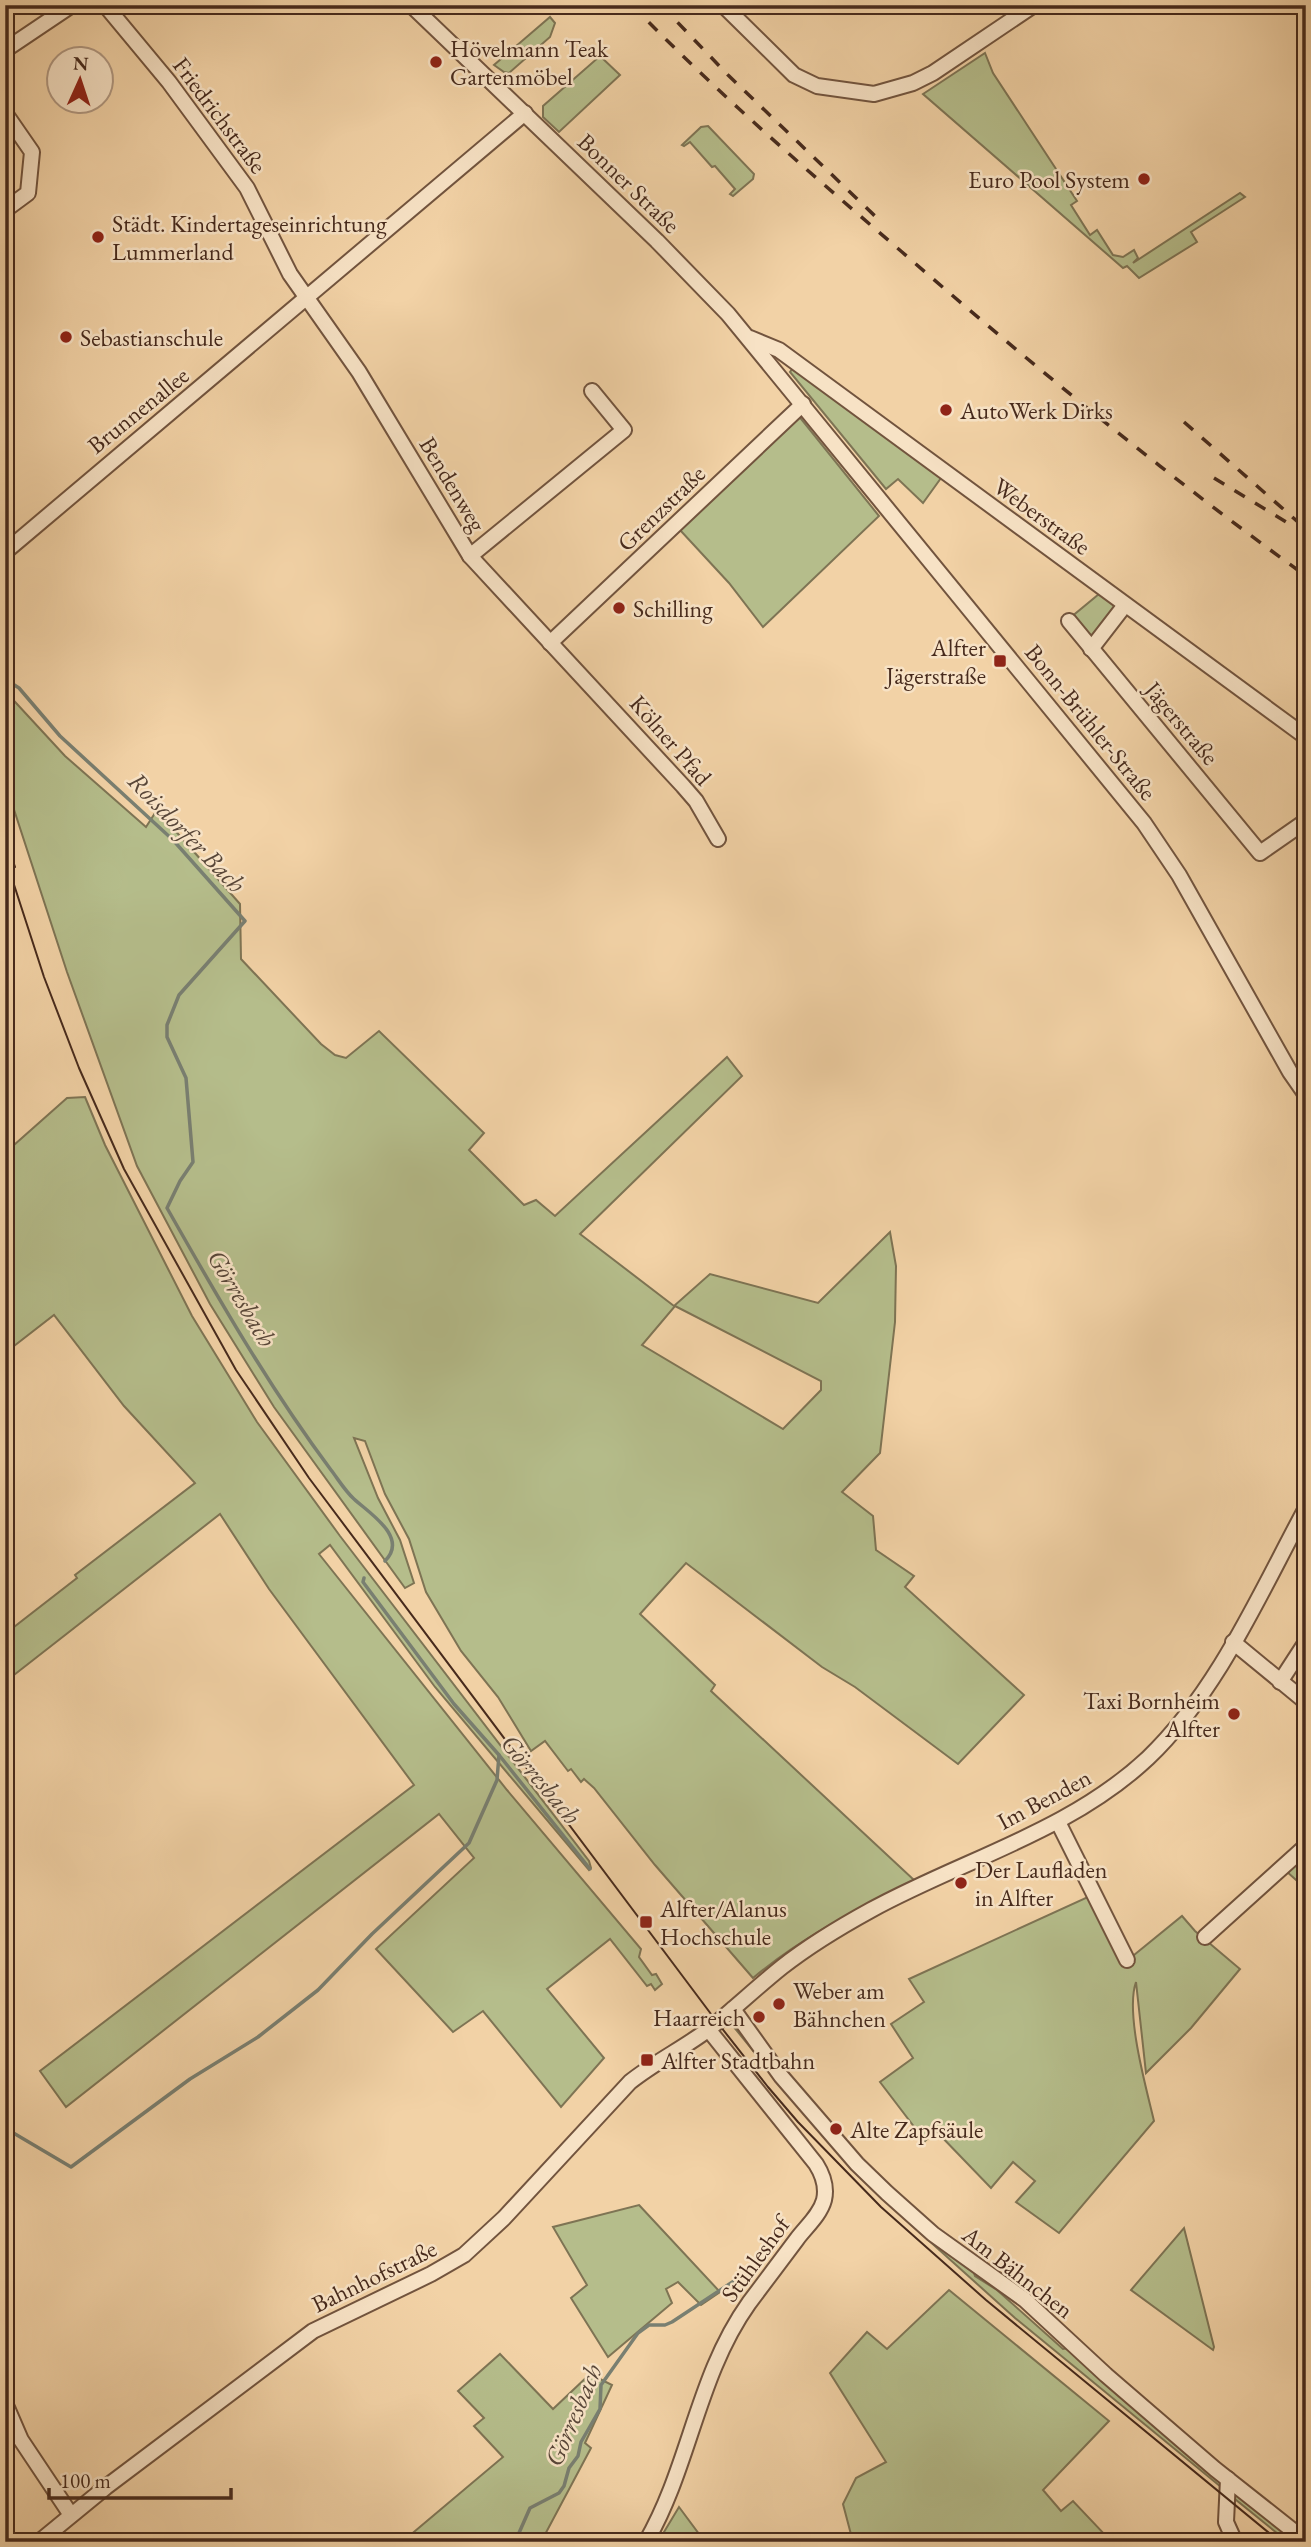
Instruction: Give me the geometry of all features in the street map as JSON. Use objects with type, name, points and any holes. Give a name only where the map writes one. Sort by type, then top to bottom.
[{"type":"street","points":[[5,50],[72,5]]},
{"type":"street","name":"Friedrichstraße","points":[[105,5],[169,82],[247,188],[290,274],[307,298]]},
{"type":"street","name":"Bonner Straße","points":[[411,5],[657,241],[749,338],[803,404]]},
{"type":"street","points":[[723,5],[793,75],[817,86],[874,94],[913,83],[933,73],[1034,5]]},
{"type":"street","name":"Brunnenallee","points":[[5,552],[525,113]]},
{"type":"street","points":[[5,210],[28,193],[32,152],[8,122]]},
{"type":"street","name":"Bendenweg","points":[[307,298],[359,372],[470,556],[583,677]]},
{"type":"street","name":"Weberstraße","points":[[749,338],[779,350],[1306,737]]},
{"type":"street","points":[[470,556],[624,430],[592,391]]},
{"type":"street","name":"Grenzstraße","points":[[550,643],[803,404]]},
{"type":"street","name":"Bonn-Brühler-Straße","points":[[803,404],[1144,823],[1179,875],[1290,1072],[1306,1095]]},
{"type":"street","points":[[1091,649],[1125,605]]},
{"type":"street","name":"Jägerstraße","points":[[1069,621],[1260,853],[1306,821]]},
{"type":"street","name":"Kölner Pfad","points":[[583,677],[696,801],[718,839]]},
{"type":"street","name":"Im Benden","points":[[708,2029],[785,1965],[832,1932],[925,1883],[1058,1822],[1111,1789],[1159,1746],[1203,1692],[1306,1508]]},
{"type":"street","points":[[1233,1642],[1306,1702]]},
{"type":"street","points":[[1280,1682],[1306,1642]]},
{"type":"street","points":[[1058,1822],[1126,1961]]},
{"type":"street","points":[[1205,1937],[1306,1846]]},
{"type":"street","name":"Am Bähnchen","points":[[733,2009],[781,2076],[872,2178],[933,2234],[1025,2300],[1106,2375],[1228,2479],[1306,2541]]},
{"type":"street","name":"Bahnhofstraße","points":[[39,2542],[313,2331],[432,2274],[464,2255],[504,2218],[622,2089],[652,2065],[708,2029]]},
{"type":"street","name":"Stühleshof","points":[[646,2542],[669,2497],[701,2397],[731,2333],[749,2303],[817,2213],[825,2195],[824,2183],[816,2164],[708,2029]]},
{"type":"street","points":[[5,2403],[21,2440],[71,2515]]},
{"type":"street","points":[[1228,2479],[1226,2522],[1236,2542]]},
{"type":"green space","points":[[550,17],[555,23],[550,37],[509,73],[494,65]]},
{"type":"green space","points":[[985,53],[993,73],[1077,201],[1071,205],[1090,235],[1097,230],[1113,255],[1123,257],[1134,250],[1138,258],[1133,263],[1240,193],[1245,197],[1191,232],[1197,242],[1139,278],[1127,266],[1123,268],[923,94]]},
{"type":"green space","points":[[600,56],[620,75],[559,132],[543,117],[543,106]]},
{"type":"green space","points":[[708,126],[754,174],[753,179],[733,196],[730,194],[735,189],[715,166],[712,167],[690,142],[682,145],[701,127]]},
{"type":"green space","points":[[793,368],[941,478],[923,503],[898,479],[886,489],[790,372]]},
{"type":"green space","points":[[798,415],[879,516],[763,627],[729,583],[680,530]]},
{"type":"green space","points":[[1099,594],[1115,608],[1089,642],[1070,618]]},
{"type":"green space","points":[[5,691],[65,756],[146,827],[157,810],[240,904],[241,959],[321,1044],[335,1055],[346,1058],[379,1031],[484,1133],[469,1150],[524,1205],[536,1200],[555,1216],[727,1057],[742,1076],[580,1234],[674,1306],[710,1274],[818,1303],[890,1232],[896,1266],[895,1322],[880,1453],[842,1492],[873,1516],[876,1550],[914,1576],[905,1587],[1024,1695],[958,1764],[855,1687],[822,1667],[686,1563],[640,1614],[715,1685],[711,1691],[914,1880],[811,1937],[753,1978],[655,1865],[594,1788],[584,1779],[581,1782],[571,1769],[568,1771],[545,1741],[531,1751],[498,1697],[461,1651],[426,1592],[409,1539],[385,1494],[365,1441],[354,1438],[378,1498],[400,1540],[414,1583],[405,1588],[274,1407],[210,1304],[137,1166],[67,972],[5,782]],"holes":[[[675,1306],[821,1381],[821,1390],[783,1429],[642,1345]]]},
{"type":"green space","points":[[85,1097],[105,1145],[192,1316],[257,1422],[340,1536],[589,1861],[589,1870],[435,1687],[330,1545],[319,1554],[507,1790],[641,1949],[639,1957],[662,1984],[655,1990],[651,1984],[647,1986],[610,1939],[547,1989],[604,2058],[561,2107],[483,2011],[453,2032],[376,1949],[474,1858],[439,1814],[66,2107],[40,2071],[414,1785],[269,1589],[220,1514],[5,1682],[5,1634],[77,1578],[75,1575],[195,1483],[124,1406],[54,1315],[5,1353],[5,1153],[67,1098]]},
{"type":"green space","points":[[1306,1852],[1306,1889],[1285,1870]]},
{"type":"green space","points":[[1090,1896],[1123,1964],[1182,1916],[1195,1931],[1240,1969],[1191,2028],[1146,2073],[1136,1982],[1133,1995],[1135,2031],[1154,2121],[1059,2233],[1016,2202],[1035,2181],[1013,2162],[991,2188],[936,2131],[925,2141],[880,2082],[913,2058],[891,2024],[924,2002],[909,1979]]},
{"type":"green space","points":[[735,2024],[779,2079],[973,2270],[975,2276],[997,2290],[1063,2349],[1069,2348],[1222,2482],[1221,2487],[1015,2318],[906,2220],[777,2080],[733,2026]]},
{"type":"green space","points":[[639,2205],[720,2292],[701,2305],[678,2282],[666,2289],[672,2303],[608,2357],[571,2298],[587,2285],[553,2227]]},
{"type":"green space","points":[[1184,2228],[1214,2347],[1213,2350],[1131,2290]]},
{"type":"green space","points":[[949,2290],[1109,2421],[1043,2490],[1061,2511],[1073,2501],[1109,2539],[1105,2542],[853,2542],[843,2504],[856,2478],[886,2462],[830,2373],[867,2332],[887,2349]]},
{"type":"green space","points":[[500,2354],[553,2409],[590,2374],[612,2385],[585,2443],[591,2448],[541,2542],[402,2542],[503,2457],[474,2426],[484,2418],[458,2391]]},
{"type":"green space","points":[[1235,2489],[1299,2542],[1288,2542],[1230,2495]]},
{"type":"green space","points":[[679,2507],[705,2542],[658,2542]]},
{"type":"waterway","name":"Görresbach","points":[[5,679],[19,688],[60,736],[173,840],[245,921],[179,995],[167,1025],[167,1037],[186,1078],[193,1162],[167,1208],[286,1407],[345,1489],[377,1518],[390,1535],[391,1552],[385,1561]]},
{"type":"waterway","name":"Görresbach","points":[[364,1578],[363,1582],[454,1704],[499,1755],[590,1869]]},
{"type":"waterway","points":[[5,2128],[71,2167],[190,2079],[258,2037],[318,1990],[372,1934],[469,1843],[497,1780],[499,1755]]},
{"type":"waterway","name":"Görresbach","points":[[515,2542],[530,2508],[559,2493],[564,2486],[569,2468],[578,2456],[581,2442],[600,2409],[601,2385],[638,2333],[649,2325],[672,2322],[740,2277],[750,2278]]},
{"type":"tram line","points":[[5,837],[15,867]]},
{"type":"tram line","points":[[5,857],[44,977],[79,1068],[124,1169],[236,1370],[309,1478],[717,2022],[798,2122],[881,2207],[986,2300],[1280,2542]]},
{"type":"railway","points":[[632,5],[764,132],[1000,336],[1151,459],[1306,576]]},
{"type":"railway","points":[[661,5],[728,75],[877,218]]},
{"type":"railway","points":[[1184,422],[1306,529]]},
{"type":"railway","points":[[1214,478],[1288,523]]},
{"type":"place","name":"Hövelmann Teak Gartenmöbel","points":[[436,62]]},
{"type":"place","name":"Euro Pool System","points":[[1144,179]]},
{"type":"place","name":"Städt. Kindertageseinrichtung Lummerland","points":[[98,237]]},
{"type":"place","name":"Sebastianschule","points":[[66,337]]},
{"type":"place","name":"AutoWerk Dirks","points":[[946,410]]},
{"type":"place","name":"Schilling","points":[[619,608]]},
{"type":"place","name":"Alfter Jägerstraße","points":[[1000,661]]},
{"type":"place","name":"Taxi Bornheim Alfter","points":[[1234,1714]]},
{"type":"place","name":"Der Laufladen in Alfter","points":[[961,1883]]},
{"type":"place","name":"Alfter/Alanus Hochschule","points":[[646,1922]]},
{"type":"place","name":"Weber am Bähnchen","points":[[779,2004]]},
{"type":"place","name":"Haarreich","points":[[759,2017]]},
{"type":"place","name":"Alfter Stadtbahn","points":[[647,2060]]},
{"type":"place","name":"Alte Zapfsäule","points":[[836,2129]]},
{"type":"water label","name":"Roisdorfer Bach","points":[[187,832]]}]
